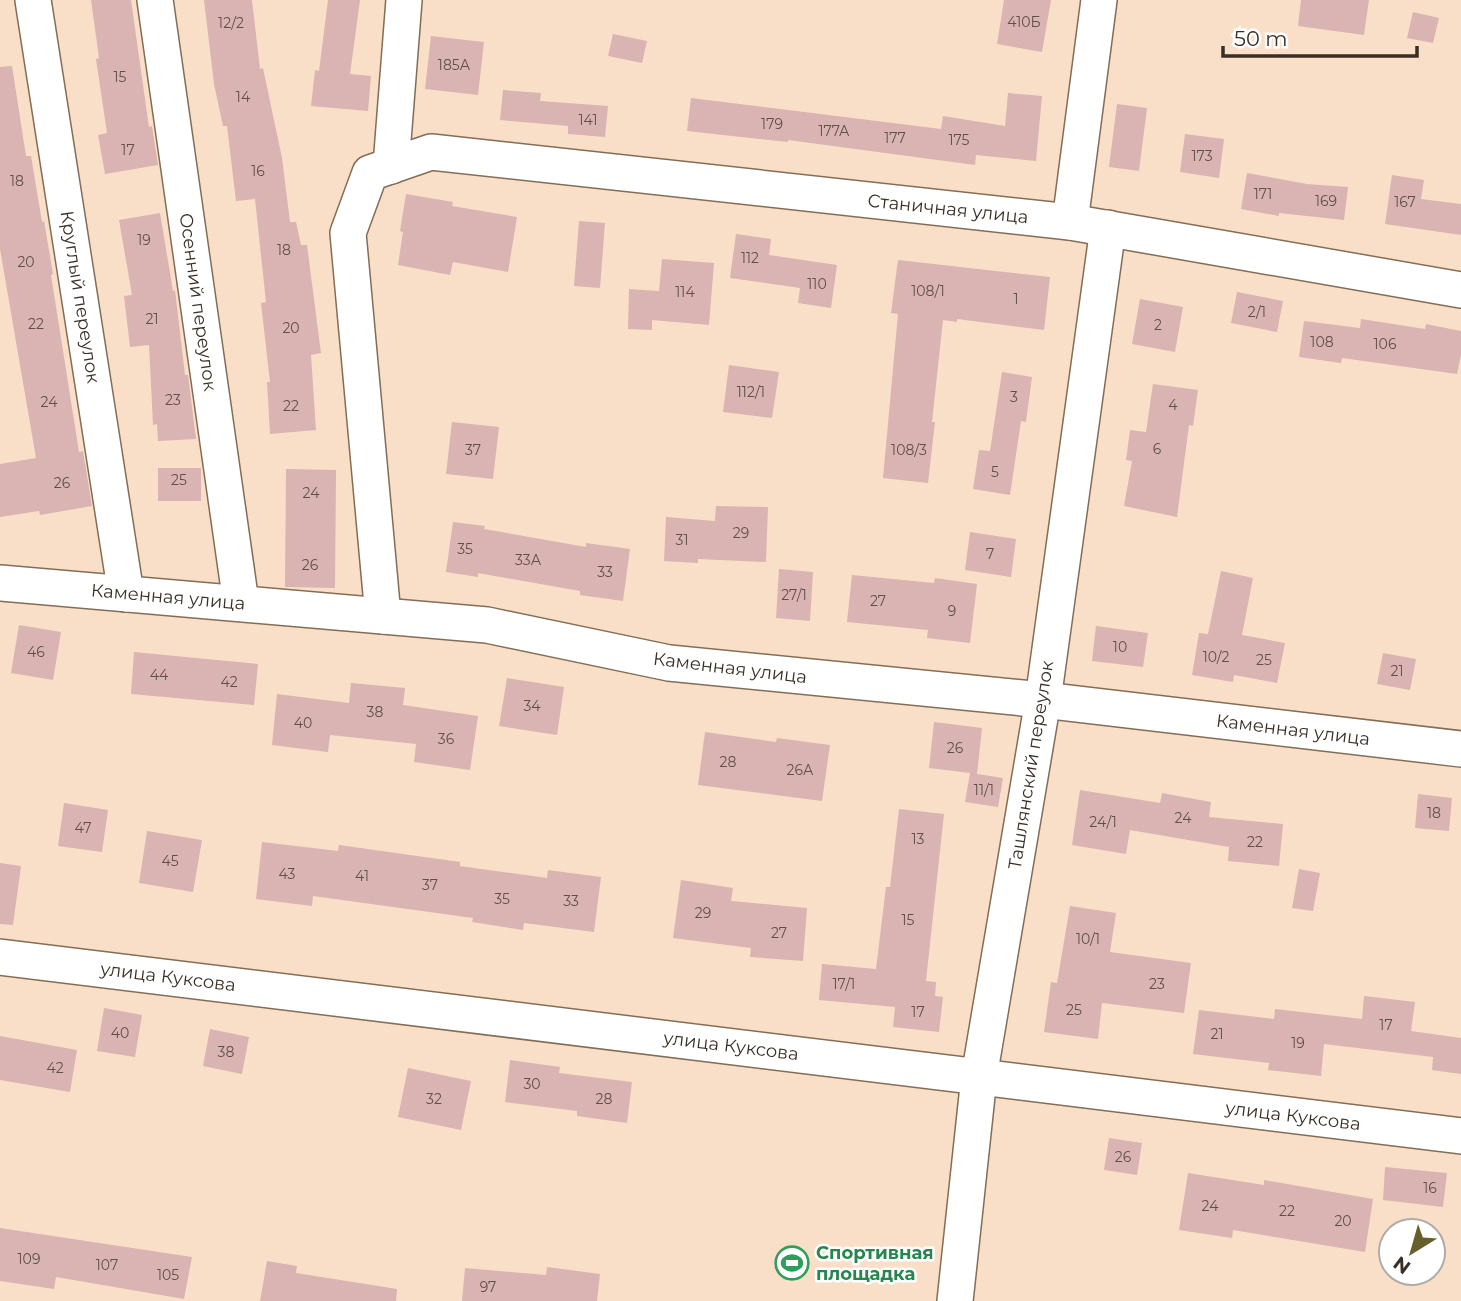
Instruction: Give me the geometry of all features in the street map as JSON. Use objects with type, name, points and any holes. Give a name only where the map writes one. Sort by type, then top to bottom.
[{"type":"street","name":"Круглый переулок","points":[[33,0],[126,594]]},
{"type":"street","name":"Осенний переулок","points":[[155,0],[241,603]]},
{"type":"street","points":[[383,616],[348,233],[370,173],[391,166],[404,0]]},
{"type":"street","points":[[1070,222],[1099,0]]},
{"type":"street","name":"Станичная улица","points":[[391,166],[431,152],[1070,222],[1461,290]]},
{"type":"street","name":"Ташлянский переулок","points":[[955,1301],[979,1077],[1043,700],[1108,228]]},
{"type":"street","name":"Каменная улица","points":[[0,583],[487,625],[669,663],[1043,700],[1461,749]]},
{"type":"street","name":"улица Куксова","points":[[0,957],[1461,1136]]},
{"type":"building","points":[[91,0],[131,0],[149,127],[152,126],[158,165],[105,174],[98,135],[107,133]]},
{"type":"building","points":[[204,0],[252,0],[260,69],[263,68],[282,158],[290,222],[296,222],[301,245],[307,245],[321,353],[311,355],[316,430],[270,434],[267,382],[270,382],[261,303],[266,302],[255,199],[236,201],[227,126],[223,126],[214,84]]},
{"type":"building","points":[[328,0],[360,0],[350,74],[371,76],[368,111],[311,106],[315,70],[319,71]]},
{"type":"building","points":[[1004,0],[1051,0],[1042,52],[997,44]]},
{"type":"building","points":[[1301,0],[1369,0],[1364,35],[1298,26]]},
{"type":"building","points":[[1413,12],[1439,18],[1433,43],[1407,38]]},
{"type":"building","points":[[613,34],[647,41],[642,63],[608,56]]},
{"type":"building","points":[[431,36],[484,42],[478,95],[425,89]]},
{"type":"building","points":[[12,66],[26,156],[31,156],[42,222],[44,221],[79,452],[83,451],[92,506],[40,515],[39,511],[0,517],[0,464],[36,458],[0,249],[0,67]]},
{"type":"building","points":[[503,90],[541,93],[540,101],[608,106],[605,137],[568,134],[568,126],[500,120]]},
{"type":"building","points":[[1008,93],[1042,96],[1036,161],[976,155],[975,165],[788,140],[687,131],[691,98],[941,129],[943,116],[1005,126]]},
{"type":"building","points":[[1117,104],[1147,108],[1139,171],[1109,167]]},
{"type":"building","points":[[1185,134],[1224,139],[1219,178],[1180,172]]},
{"type":"building","points":[[1247,173],[1307,184],[1348,187],[1344,220],[1279,213],[1279,216],[1241,209]]},
{"type":"building","points":[[1392,175],[1424,180],[1421,199],[1461,204],[1461,235],[1385,224]]},
{"type":"building","points":[[406,194],[453,202],[452,206],[517,217],[508,272],[453,262],[450,275],[398,265]]},
{"type":"building","points":[[160,213],[173,291],[175,290],[196,439],[158,441],[157,424],[153,425],[149,345],[130,347],[124,296],[132,295],[119,220]]},
{"type":"building","points":[[579,221],[605,223],[600,288],[574,286]]},
{"type":"building","points":[[736,234],[771,239],[769,255],[837,265],[831,308],[798,303],[800,288],[730,278]]},
{"type":"building","points":[[662,259],[714,263],[709,325],[652,320],[652,330],[628,329],[629,289],[659,291]]},
{"type":"building","points":[[898,260],[1050,277],[1044,330],[957,319],[957,322],[943,320],[928,483],[883,478],[898,314],[891,313]]},
{"type":"building","points":[[1237,292],[1283,301],[1277,332],[1231,323]]},
{"type":"building","points":[[1140,299],[1183,307],[1175,352],[1132,344]]},
{"type":"building","points":[[1361,319],[1425,329],[1426,324],[1461,331],[1461,355],[1457,374],[1342,358],[1341,363],[1299,357],[1304,321],[1360,328]]},
{"type":"building","points":[[729,365],[779,372],[772,418],[723,412]]},
{"type":"building","points":[[1002,372],[1032,377],[1026,422],[1021,421],[1010,495],[973,489],[979,450],[990,451]]},
{"type":"building","points":[[1153,384],[1198,390],[1193,426],[1189,425],[1177,517],[1124,506],[1132,461],[1126,460],[1130,430],[1146,432]]},
{"type":"building","points":[[452,422],[499,427],[493,479],[446,474]]},
{"type":"building","points":[[158,468],[201,468],[201,501],[158,501]]},
{"type":"building","points":[[286,469],[336,470],[335,588],[285,587]]},
{"type":"building","points":[[716,506],[768,507],[766,562],[698,559],[698,563],[664,561],[666,517],[715,521]]},
{"type":"building","points":[[453,522],[586,547],[586,543],[630,549],[623,601],[580,595],[580,591],[478,573],[478,577],[446,572]]},
{"type":"building","points":[[970,532],[1016,539],[1011,577],[965,570]]},
{"type":"building","points":[[779,569],[813,572],[810,621],[776,618]]},
{"type":"building","points":[[1221,571],[1253,578],[1242,635],[1285,643],[1277,683],[1234,675],[1233,682],[1192,675],[1199,633],[1208,634]]},
{"type":"building","points":[[852,575],[934,583],[935,578],[977,584],[970,643],[927,638],[928,630],[847,622]]},
{"type":"building","points":[[19,625],[61,632],[53,680],[11,673]]},
{"type":"building","points":[[1096,626],[1148,633],[1143,667],[1092,661]]},
{"type":"building","points":[[134,652],[258,664],[254,705],[131,694]]},
{"type":"building","points":[[1383,653],[1416,659],[1410,690],[1377,684]]},
{"type":"building","points":[[507,678],[564,687],[557,735],[499,726]]},
{"type":"building","points":[[351,683],[405,688],[403,705],[478,716],[470,770],[414,762],[416,744],[330,735],[328,752],[272,745],[277,694],[349,703]]},
{"type":"building","points":[[934,722],[982,728],[977,774],[1003,778],[998,807],[965,802],[970,773],[929,768]]},
{"type":"building","points":[[705,732],[776,742],[777,738],[830,745],[822,801],[698,785]]},
{"type":"building","points":[[1080,790],[1160,803],[1162,793],[1211,802],[1209,817],[1283,824],[1279,866],[1228,861],[1229,847],[1130,830],[1126,854],[1072,845]]},
{"type":"building","points":[[1418,794],[1452,798],[1449,831],[1415,828]]},
{"type":"building","points":[[64,803],[108,810],[102,852],[58,846]]},
{"type":"building","points":[[899,809],[944,814],[926,981],[936,982],[935,996],[943,997],[939,1032],[893,1027],[895,1007],[819,1000],[822,964],[876,969],[886,887],[890,887]]},
{"type":"building","points":[[147,831],[202,840],[193,892],[139,883]]},
{"type":"building","points":[[262,842],[338,851],[339,845],[460,862],[460,866],[547,878],[548,870],[601,877],[594,932],[524,923],[523,930],[472,922],[473,918],[313,896],[312,906],[256,899]]},
{"type":"building","points":[[0,863],[21,866],[13,925],[0,924]]},
{"type":"building","points":[[1299,869],[1320,873],[1313,911],[1292,908]]},
{"type":"building","points":[[681,880],[733,888],[731,901],[807,908],[803,961],[750,957],[751,948],[673,938]]},
{"type":"building","points":[[1070,906],[1116,913],[1110,952],[1191,963],[1184,1013],[1102,1003],[1098,1039],[1044,1032],[1051,982],[1057,983]]},
{"type":"building","points":[[1364,996],[1415,1002],[1411,1031],[1461,1038],[1461,1074],[1432,1070],[1433,1057],[1324,1044],[1321,1076],[1268,1070],[1269,1063],[1193,1054],[1199,1010],[1274,1019],[1275,1009],[1362,1019]]},
{"type":"building","points":[[104,1008],[142,1015],[135,1057],[97,1051]]},
{"type":"building","points":[[210,1029],[249,1037],[242,1074],[203,1066]]},
{"type":"building","points":[[0,1036],[77,1050],[70,1092],[0,1080]]},
{"type":"building","points":[[510,1060],[560,1067],[559,1073],[632,1082],[627,1123],[577,1116],[577,1111],[505,1102]]},
{"type":"building","points":[[408,1068],[471,1081],[461,1130],[398,1117]]},
{"type":"building","points":[[1109,1138],[1142,1143],[1137,1175],[1104,1170]]},
{"type":"building","points":[[1385,1167],[1447,1173],[1443,1207],[1383,1200]]},
{"type":"building","points":[[1188,1173],[1264,1185],[1264,1180],[1373,1199],[1365,1252],[1233,1230],[1232,1238],[1179,1230]]},
{"type":"building","points":[[0,1228],[192,1257],[184,1299],[56,1277],[54,1289],[0,1281]]},
{"type":"building","points":[[267,1261],[297,1266],[296,1273],[397,1289],[396,1301],[260,1301]]},
{"type":"building","points":[[547,1267],[600,1274],[597,1301],[462,1301],[465,1268],[546,1275]]},
{"type":"place","name":"Спортивная площадка","points":[[792,1263]]}]
